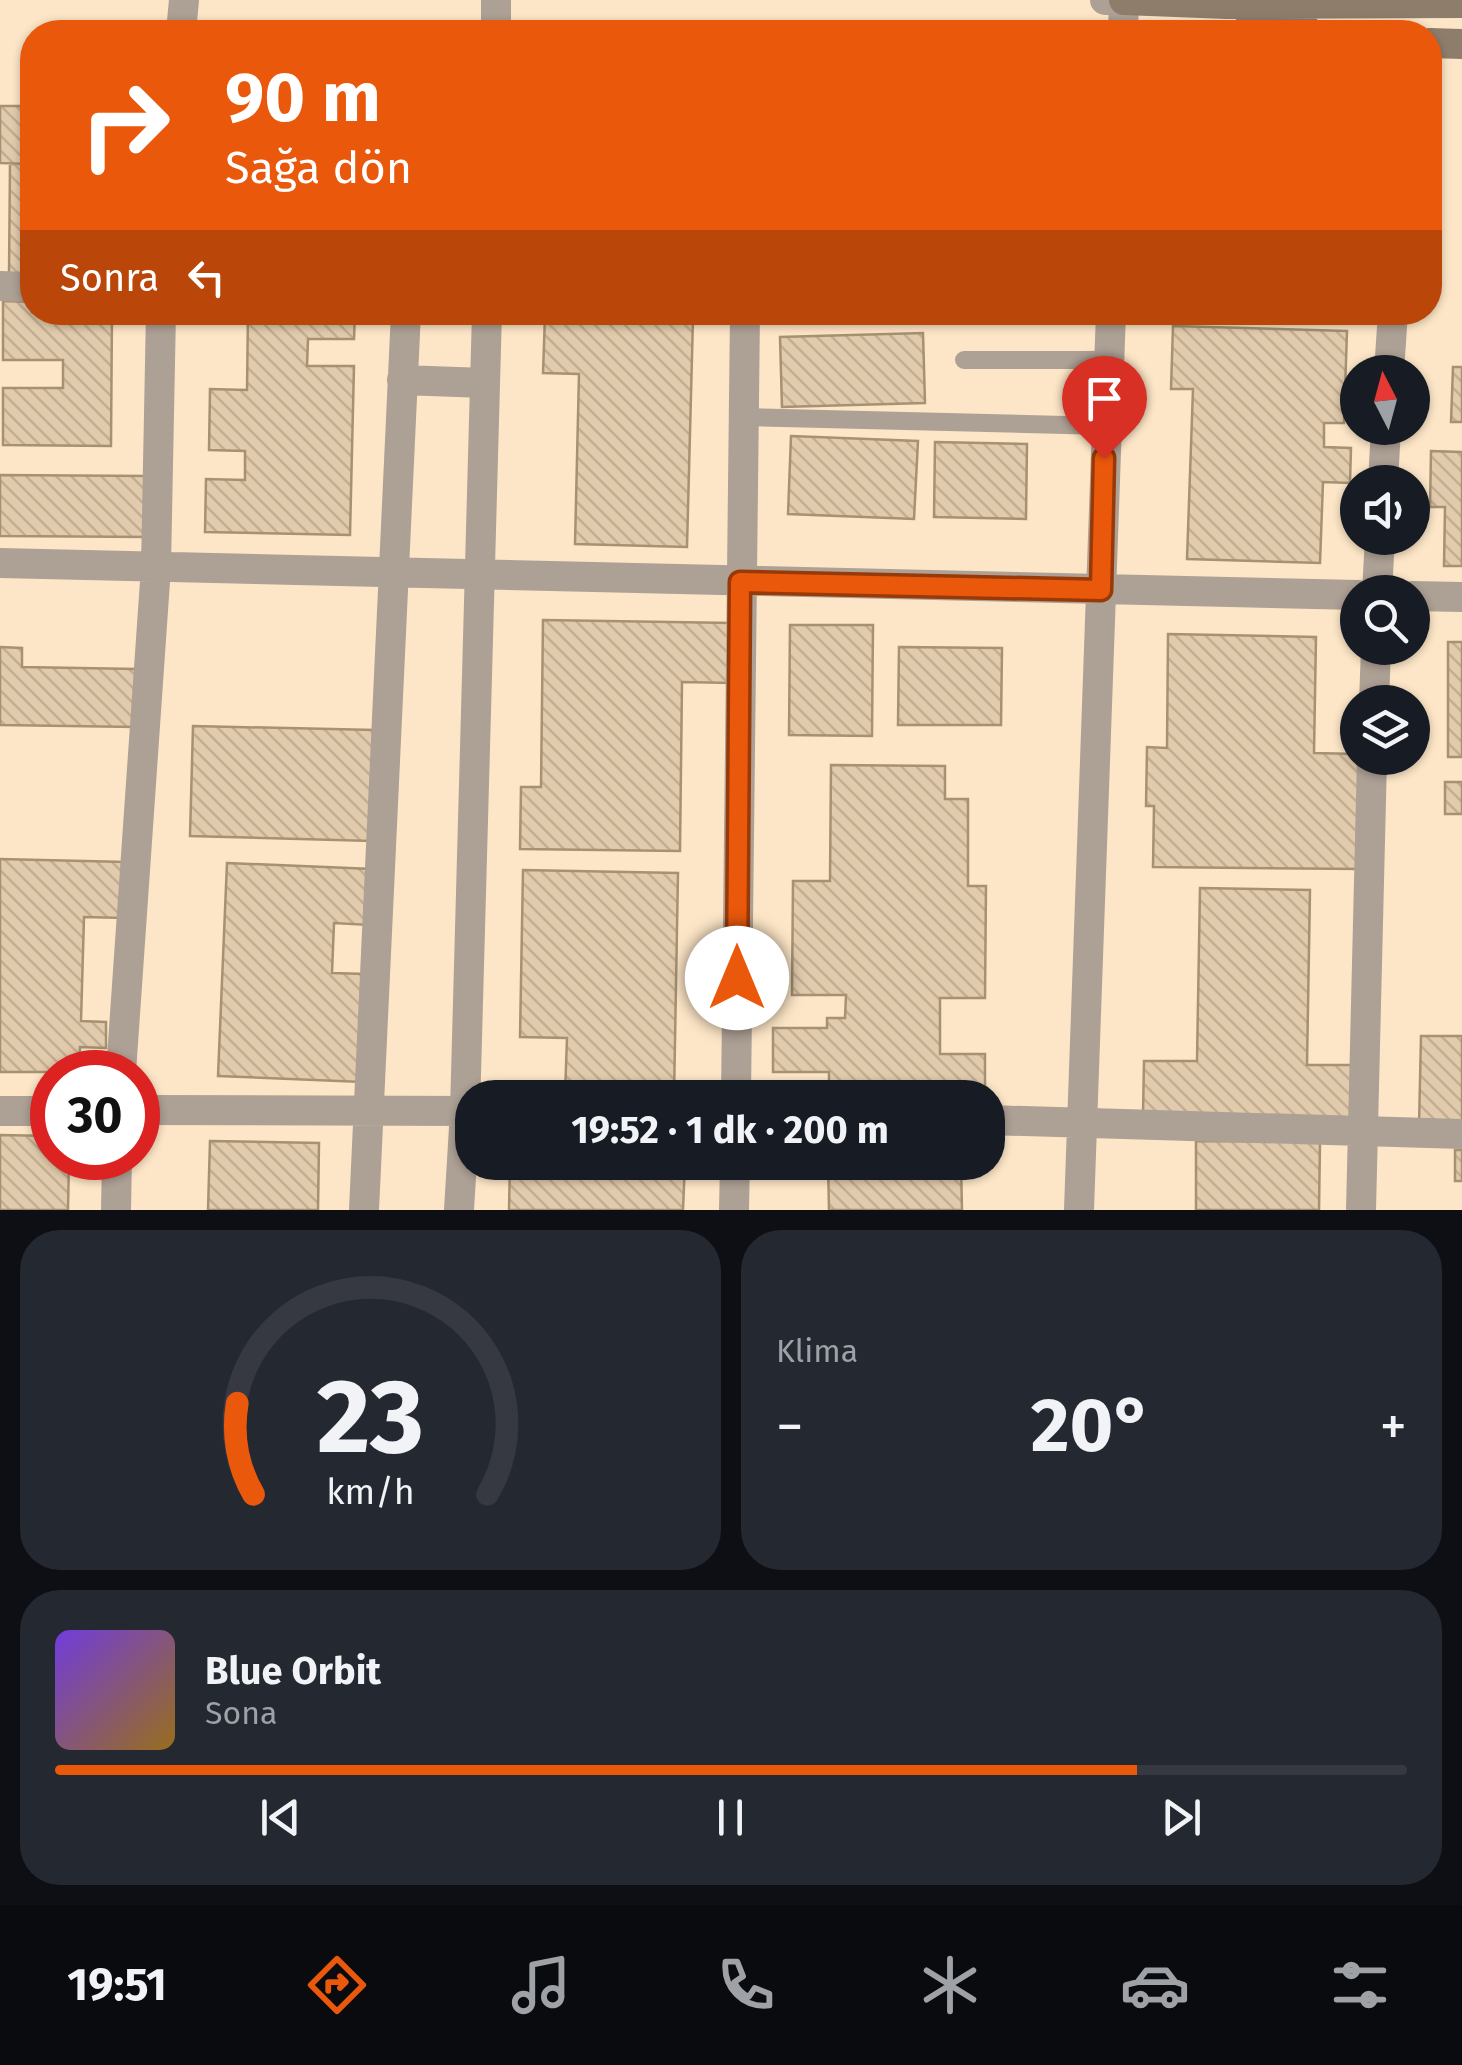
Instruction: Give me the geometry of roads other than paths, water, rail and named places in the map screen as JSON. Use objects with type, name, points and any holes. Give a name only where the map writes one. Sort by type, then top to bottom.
[{"type":"street","points":[[1105,0],[1462,3]]},
{"type":"street","points":[[1227,4],[1274,20]]},
{"type":"street","points":[[123,1050],[156,566],[161,325]]},
{"type":"street","points":[[364,1210],[405,325]]},
{"type":"street","points":[[470,1080],[487,325]]},
{"type":"street","points":[[736,1080],[745,325]]},
{"type":"street","points":[[1079,1210],[1110,325]]},
{"type":"street","points":[[1390,355],[1391,325]]},
{"type":"street","points":[[402,380],[485,383]]},
{"type":"street","points":[[0,562],[1340,595]]},
{"type":"street","points":[[1430,596],[1462,597]]},
{"type":"street","points":[[1361,1210],[1371,775]]},
{"type":"street","points":[[0,1111],[30,1110]]},
{"type":"street","points":[[160,1110],[455,1111]]},
{"type":"street","points":[[1005,1120],[1462,1134]]},
{"type":"street","points":[[116,1210],[117,1180]]},
{"type":"street","points":[[459,1210],[462,1180]]},
{"type":"street","points":[[734,1210],[735,1180]]},
{"type":"lane","points":[[964,360],[1108,360]]},
{"type":"lane","points":[[744,417],[1105,426]]}]
